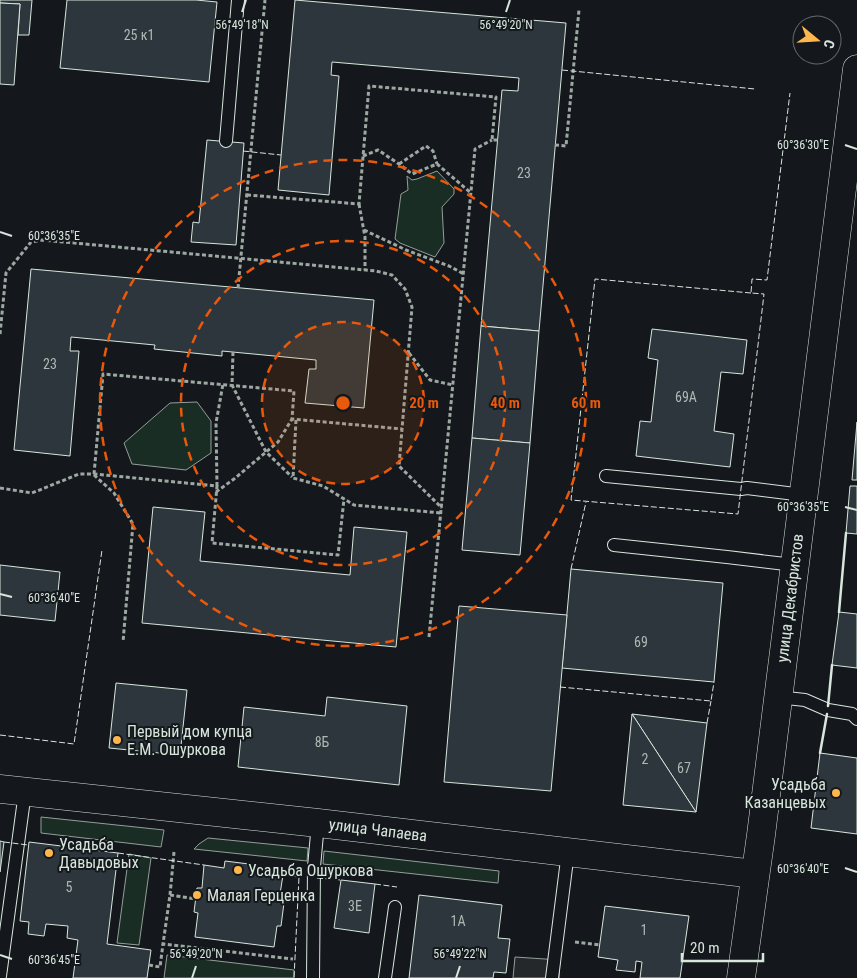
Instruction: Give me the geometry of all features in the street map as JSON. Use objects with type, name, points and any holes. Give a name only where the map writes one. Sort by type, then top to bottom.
[{"type":"main road","name":"улица Декабристов","points":[[741,978],[857,69]]},
{"type":"main road","name":"улица Чапаева","points":[[12,791],[318,823],[755,874]]},
{"type":"lane","points":[[226,141],[238,0]]},
{"type":"lane","points":[[606,476],[741,489],[747,488],[803,495]]},
{"type":"lane","points":[[614,545],[727,556],[794,565]]},
{"type":"lane","points":[[777,698],[805,700],[828,710],[852,714],[857,720]]},
{"type":"lane","points":[[0,976],[12,791]]},
{"type":"lane","points":[[313,978],[314,867],[318,823]]},
{"type":"lane","points":[[554,975],[568,852]]},
{"type":"lane","points":[[385,978],[395,907]]},
{"type":"path","points":[[238,288],[265,0]]},
{"type":"path","points":[[555,146],[566,146],[579,10]]},
{"type":"path","points":[[365,270],[366,237],[359,204],[369,86],[496,97],[492,140]]},
{"type":"path","points":[[429,638],[475,149],[492,140],[498,140]]},
{"type":"path","points":[[400,164],[426,146],[433,151],[437,164],[471,193]]},
{"type":"path","points":[[363,156],[378,150],[412,174],[437,164]]},
{"type":"path","points":[[247,195],[359,204]]},
{"type":"path","points":[[364,230],[464,274]]},
{"type":"path","points":[[0,334],[6,273],[31,242],[42,240],[376,271],[392,275],[405,289],[412,308],[399,466],[442,508]]},
{"type":"path","points":[[233,352],[232,385],[266,452],[293,478],[323,486],[354,505],[441,513]]},
{"type":"path","points":[[408,353],[430,380],[453,385]]},
{"type":"path","points":[[94,474],[103,374],[294,391],[293,478]]},
{"type":"path","points":[[223,384],[216,423],[217,486],[212,543],[338,555],[344,499]]},
{"type":"path","points":[[294,420],[402,429]]},
{"type":"path","points":[[216,492],[278,442],[294,420]]},
{"type":"path","points":[[0,488],[32,493],[79,474],[217,486]]},
{"type":"path","points":[[94,474],[114,493],[133,524],[123,642]]},
{"type":"path","points":[[149,965],[160,967],[174,852]]},
{"type":"path","points":[[170,896],[196,899]]},
{"type":"path","points":[[163,944],[313,962]]},
{"type":"green space","points":[[437,171],[454,189],[454,194],[442,207],[444,243],[435,257],[400,243],[395,239],[401,194],[408,190],[407,176],[412,180]]},
{"type":"green space","points":[[197,402],[211,421],[211,453],[186,470],[132,464],[124,443],[170,403]]},
{"type":"green space","points":[[41,817],[164,830],[161,847],[41,833]]},
{"type":"green space","points":[[208,838],[308,848],[307,861],[194,849]]},
{"type":"green space","points":[[324,851],[499,871],[498,883],[323,864]]},
{"type":"green space","points":[[129,854],[151,858],[139,945],[117,943]]},
{"type":"green space","points":[[167,955],[294,970],[294,978],[164,978]]},
{"type":"shaded area","points":[[515,957],[560,960],[559,978],[513,978]]},
{"type":"building","points":[[0,0],[32,0],[29,35],[18,35],[20,4],[0,3]]},
{"type":"building","points":[[67,0],[196,0],[217,2],[209,82],[60,68]]},
{"type":"building","points":[[295,0],[566,23],[539,331],[481,326],[502,90],[518,91],[519,78],[332,62],[331,75],[339,76],[329,195],[278,190]]},
{"type":"building","points":[[0,3],[20,4],[14,85],[0,84]]},
{"type":"building","points":[[207,140],[244,143],[236,245],[191,242],[193,222],[199,223]]},
{"type":"building","points":[[31,269],[374,300],[364,408],[305,403],[309,369],[316,369],[316,360],[222,351],[222,356],[154,349],[155,345],[71,337],[70,351],[79,351],[70,456],[14,450]]},
{"type":"building","points":[[481,326],[539,331],[530,443],[472,438]]},
{"type":"building","points":[[652,329],[747,340],[743,374],[721,372],[714,431],[734,434],[730,467],[636,456],[640,421],[651,422],[658,360],[648,358]]},
{"type":"building","points":[[857,422],[857,480],[852,480]]},
{"type":"building","points":[[472,438],[530,443],[520,555],[462,550]]},
{"type":"building","points":[[850,486],[857,486],[857,534],[846,533]]},
{"type":"building","points":[[153,507],[205,512],[200,561],[350,575],[354,527],[407,532],[396,647],[142,623]]},
{"type":"building","points":[[0,565],[60,572],[55,621],[0,615]]},
{"type":"building","points":[[571,569],[723,583],[714,682],[562,668]]},
{"type":"building","points":[[459,606],[567,615],[551,791],[444,782]]},
{"type":"building","points":[[839,612],[857,614],[857,668],[832,665]]},
{"type":"building","points":[[116,683],[187,690],[180,755],[109,748]]},
{"type":"building","points":[[327,697],[407,706],[399,785],[238,767],[244,707],[325,716]]},
{"type":"building","points":[[632,714],[707,723],[696,812]]},
{"type":"building","points":[[632,714],[696,812],[623,805]]},
{"type":"building","name":"Усадьба Казанцевых","points":[[820,753],[857,758],[857,834],[811,828]]},
{"type":"building","points":[[0,841],[4,842],[0,872]]},
{"type":"building","points":[[29,842],[118,853],[107,944],[151,950],[147,978],[73,978],[78,940],[67,938],[68,926],[46,924],[44,936],[28,934],[29,922],[20,921]]},
{"type":"building","points":[[225,861],[257,865],[256,872],[283,875],[280,894],[285,895],[281,926],[277,926],[274,947],[195,937],[198,913],[194,912],[197,888],[202,888],[204,865],[224,868]]},
{"type":"building","points":[[341,880],[375,884],[369,933],[334,928]]},
{"type":"building","points":[[419,895],[502,905],[498,938],[510,939],[506,973],[494,972],[493,978],[409,978]]},
{"type":"building","points":[[605,906],[689,916],[680,978],[640,978],[642,962],[636,961],[635,972],[616,970],[618,960],[598,957]]},
{"type":"fence","points":[[562,70],[755,89]]},
{"type":"fence","points":[[751,293],[595,279],[571,500],[738,514],[764,294],[751,293],[752,279],[767,280],[790,93]]},
{"type":"fence","points":[[243,151],[281,155]]},
{"type":"fence","points":[[571,569],[586,502]]},
{"type":"fence","points":[[0,735],[74,744],[102,550]]},
{"type":"fence","points":[[560,687],[711,701],[714,682]]},
{"type":"fence","points":[[707,723],[711,701]]},
{"type":"fence","points":[[4,842],[28,845]]},
{"type":"fence","points":[[118,853],[204,865]]},
{"type":"fence","points":[[283,875],[299,877],[294,978]]},
{"type":"fence","points":[[317,878],[341,880]]},
{"type":"fence","points":[[375,884],[397,887]]},
{"type":"wall","points":[[839,612],[846,533]]},
{"type":"wall","points":[[828,706],[832,665]]},
{"type":"wall","points":[[820,753],[827,714]]},
{"type":"place","name":"Первый дом купца Е.М. Ошуркова","points":[[117,740]]},
{"type":"place","name":"Усадьба Казанцевых","points":[[836,793]]},
{"type":"place","name":"Усадьба Давыдовых","points":[[49,853]]},
{"type":"place","name":"Усадьба Ошуркова","points":[[238,870]]},
{"type":"place","name":"Малая Герценка","points":[[197,895]]}]
